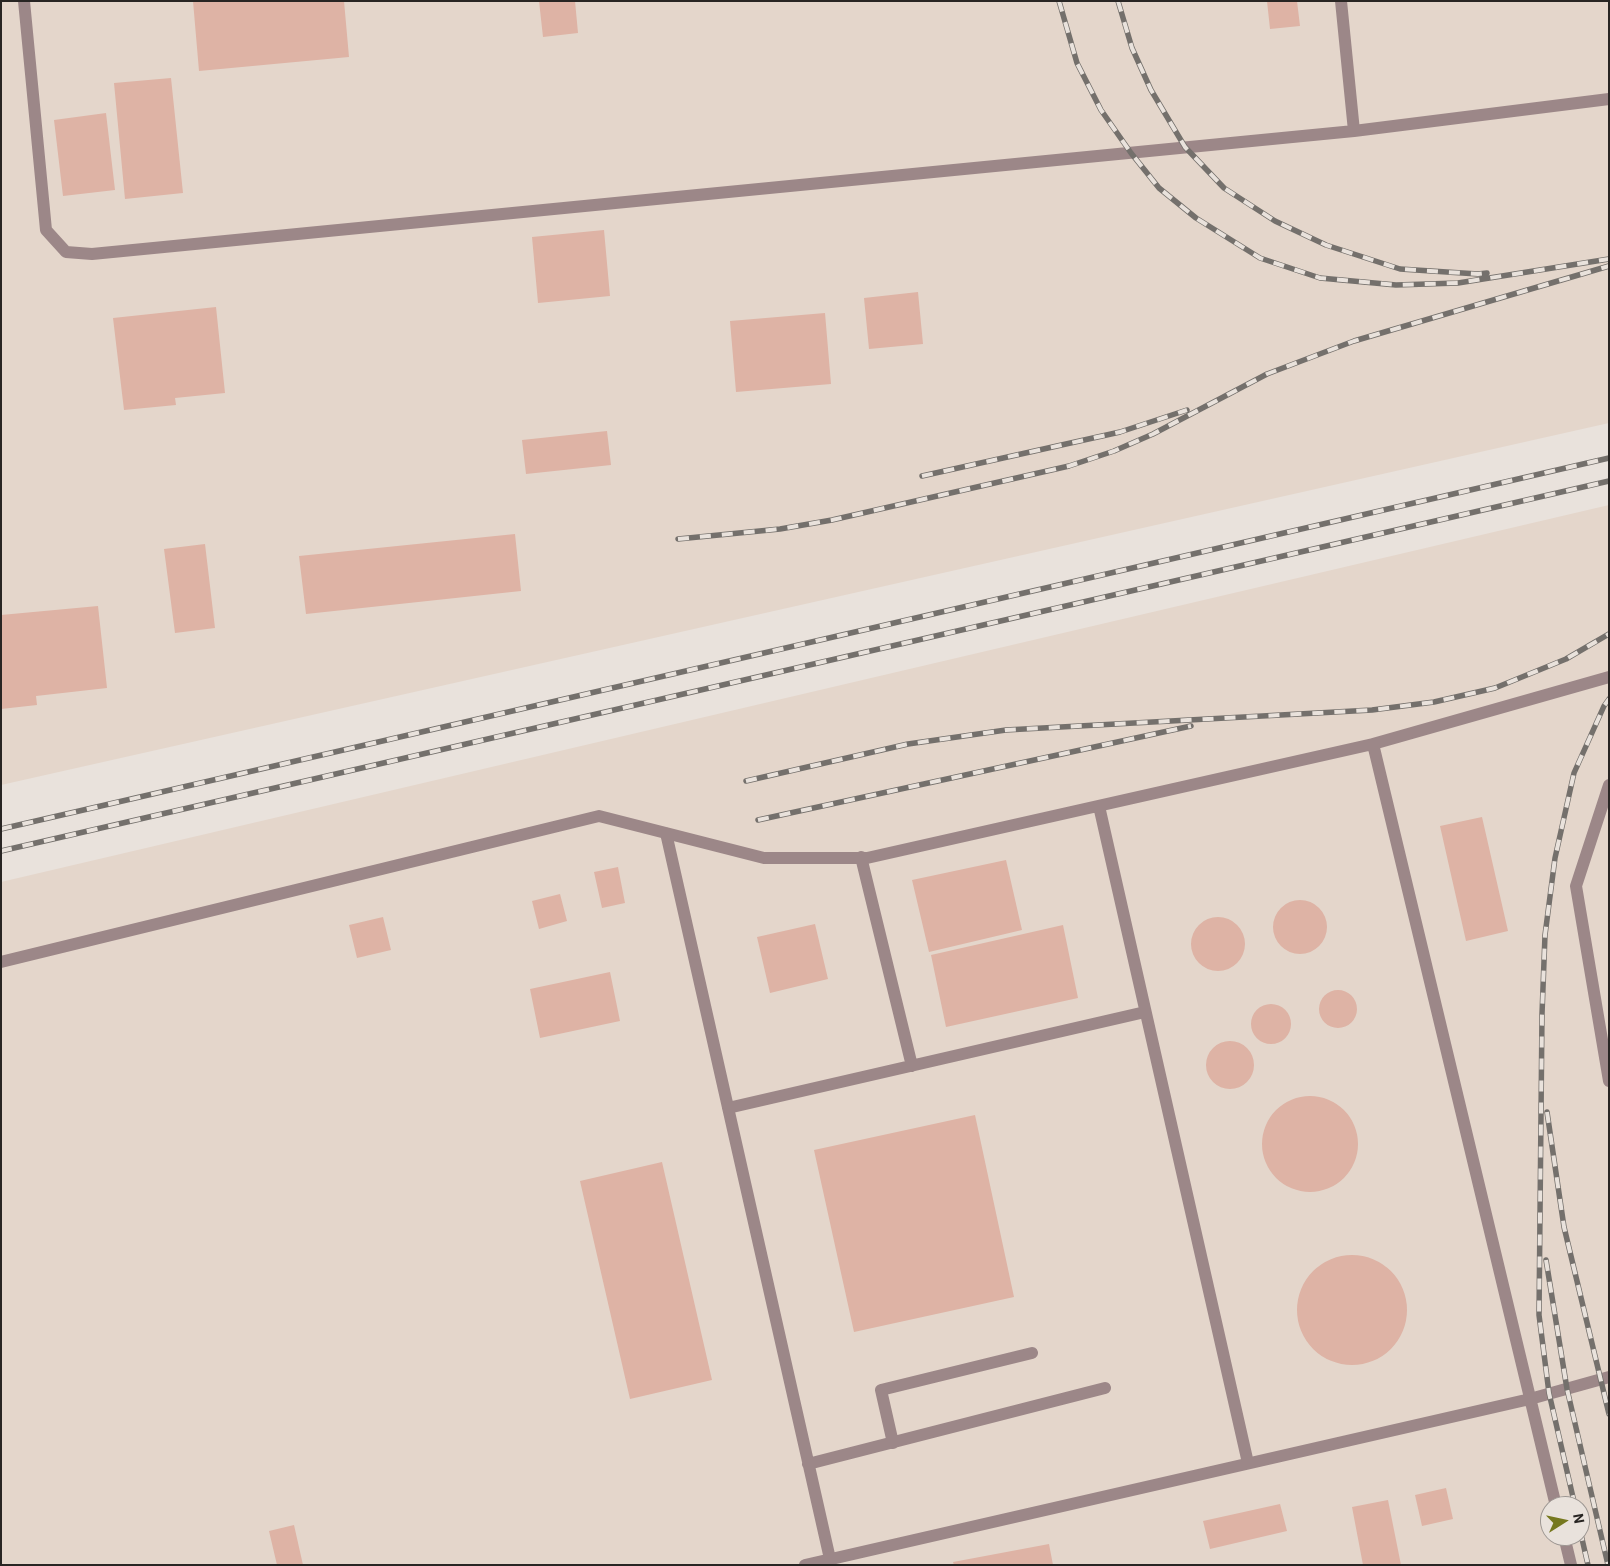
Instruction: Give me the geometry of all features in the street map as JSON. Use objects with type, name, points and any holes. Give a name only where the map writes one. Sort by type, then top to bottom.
[{"type":"lane","points":[[24,1],[46,230],[66,252],[92,254],[1354,131],[1609,99]]},
{"type":"lane","points":[[1341,1],[1354,131]]},
{"type":"lane","points":[[1,962],[599,816],[764,858],[868,858],[1373,744],[1609,677]]},
{"type":"lane","points":[[1373,744],[1554,1496]]},
{"type":"lane","points":[[1609,785],[1576,886],[1609,1081]]},
{"type":"lane","points":[[1099,806],[1248,1464]]},
{"type":"lane","points":[[666,833],[830,1559]]},
{"type":"lane","points":[[861,857],[912,1066]]},
{"type":"lane","points":[[728,1108],[1146,1012]]},
{"type":"lane","points":[[893,1442],[881,1390],[1032,1353]]},
{"type":"lane","points":[[805,1565],[1530,1399],[1609,1377]]},
{"type":"lane","points":[[808,1464],[1105,1388]]},
{"type":"lane","points":[[1566,1546],[1571,1565]]},
{"type":"shaded area","points":[[1,1],[1609,1],[1609,423],[1,785]]},
{"type":"shaded area","points":[[1609,505],[1609,1565],[1,1565],[1,882]]},
{"type":"building","points":[[193,1],[344,1],[349,57],[199,71]]},
{"type":"building","points":[[539,1],[575,1],[578,33],[543,37]]},
{"type":"building","points":[[1267,1],[1297,1],[1300,26],[1270,29]]},
{"type":"building","points":[[171,78],[183,193],[125,199],[114,83]]},
{"type":"building","points":[[106,113],[115,190],[63,196],[54,120]]},
{"type":"building","points":[[604,230],[610,296],[538,303],[532,237]]},
{"type":"building","points":[[918,292],[923,344],[869,349],[864,298]]},
{"type":"building","points":[[216,307],[225,393],[175,398],[176,405],[124,410],[113,318]]},
{"type":"building","points":[[825,313],[831,384],[736,392],[730,321]]},
{"type":"building","points":[[607,431],[611,465],[526,474],[522,440]]},
{"type":"building","points":[[515,534],[521,591],[306,614],[299,556]]},
{"type":"building","points":[[205,544],[215,628],[175,633],[164,549]]},
{"type":"building","points":[[98,606],[107,688],[36,696],[37,705],[1,709],[1,615]]},
{"type":"building","points":[[1482,817],[1508,931],[1466,941],[1440,826]]},
{"type":"building","points":[[1006,860],[1022,930],[929,952],[912,880]]},
{"type":"building","points":[[618,867],[625,903],[602,908],[594,872]]},
{"type":"building","points":[[560,894],[567,921],[539,929],[532,901]]},
{"type":"building","points":[[1300,900],[1310,902],[1319,908],[1325,917],[1327,927],[1325,937],[1319,946],[1310,952],[1300,954],[1290,952],[1281,946],[1275,937],[1273,927],[1275,917],[1281,908],[1290,902]]},
{"type":"building","points":[[383,917],[391,950],[357,958],[349,925]]},
{"type":"building","points":[[1218,917],[1228,919],[1237,925],[1243,934],[1245,944],[1243,954],[1237,963],[1228,969],[1218,971],[1208,969],[1199,963],[1193,954],[1191,944],[1193,934],[1199,925],[1208,919]]},
{"type":"building","points":[[815,924],[828,979],[770,993],[757,937]]},
{"type":"building","points":[[1063,925],[1078,998],[946,1027],[931,955]]},
{"type":"building","points":[[610,972],[620,1021],[540,1038],[530,989]]},
{"type":"building","points":[[1338,990],[1352,995],[1357,1009],[1352,1023],[1338,1028],[1324,1023],[1319,1009],[1324,995]]},
{"type":"building","points":[[1271,1004],[1285,1010],[1291,1024],[1285,1038],[1271,1044],[1257,1038],[1251,1024],[1257,1010]]},
{"type":"building","points":[[1225,1041],[1235,1041],[1247,1048],[1254,1060],[1254,1070],[1247,1082],[1235,1089],[1225,1089],[1217,1085],[1210,1078],[1206,1070],[1206,1060],[1210,1052],[1217,1045]]},
{"type":"building","points":[[1310,1096],[1328,1099],[1344,1110],[1355,1126],[1358,1144],[1355,1162],[1344,1178],[1328,1189],[1310,1192],[1292,1189],[1276,1178],[1265,1162],[1262,1144],[1265,1126],[1276,1110],[1292,1099]]},
{"type":"building","points":[[975,1115],[1014,1297],[854,1332],[814,1150]]},
{"type":"building","points":[[662,1162],[712,1380],[630,1399],[580,1181]]},
{"type":"building","points":[[1352,1255],[1363,1256],[1373,1260],[1391,1271],[1402,1289],[1406,1299],[1406,1321],[1402,1331],[1391,1349],[1373,1360],[1363,1364],[1352,1365],[1341,1364],[1331,1360],[1313,1349],[1302,1331],[1298,1321],[1297,1310],[1298,1299],[1302,1289],[1313,1271],[1331,1260],[1341,1256]]},
{"type":"building","points":[[1446,1488],[1453,1519],[1422,1526],[1415,1495]]},
{"type":"building","points":[[1388,1500],[1401,1565],[1363,1565],[1352,1507]]},
{"type":"building","points":[[1280,1504],[1287,1531],[1210,1549],[1203,1521]]},
{"type":"building","points":[[294,1525],[303,1565],[277,1565],[269,1531]]},
{"type":"building","points":[[1049,1544],[1053,1565],[954,1565],[953,1562]]},
{"type":"railway","points":[[1059,1],[1077,63],[1101,110],[1131,153],[1159,188],[1196,218],[1260,258],[1320,278],[1396,285],[1458,283],[1609,259]]},
{"type":"railway","points":[[1118,1],[1132,48],[1151,90],[1185,147],[1224,188],[1275,221],[1326,245],[1400,269],[1487,273]]},
{"type":"railway","points":[[678,539],[780,529],[832,520],[1069,466],[1114,451],[1153,434],[1267,374],[1354,341],[1609,266]]},
{"type":"railway","points":[[922,476],[1120,432],[1187,410]]},
{"type":"railway","points":[[1,829],[1609,458]]},
{"type":"railway","points":[[1,851],[1609,481]]},
{"type":"railway","points":[[746,781],[908,744],[1006,730],[1372,710],[1434,702],[1495,688],[1566,659],[1609,634]]},
{"type":"railway","points":[[1573,1496],[1549,1393],[1539,1315],[1542,1014],[1545,935],[1555,858],[1574,773],[1604,706],[1609,699]]},
{"type":"railway","points":[[758,820],[1191,726]]},
{"type":"railway","points":[[1547,1112],[1564,1227],[1609,1414]]},
{"type":"railway","points":[[1546,1260],[1567,1389],[1608,1565]]},
{"type":"railway","points":[[1584,1546],[1588,1565]]}]
